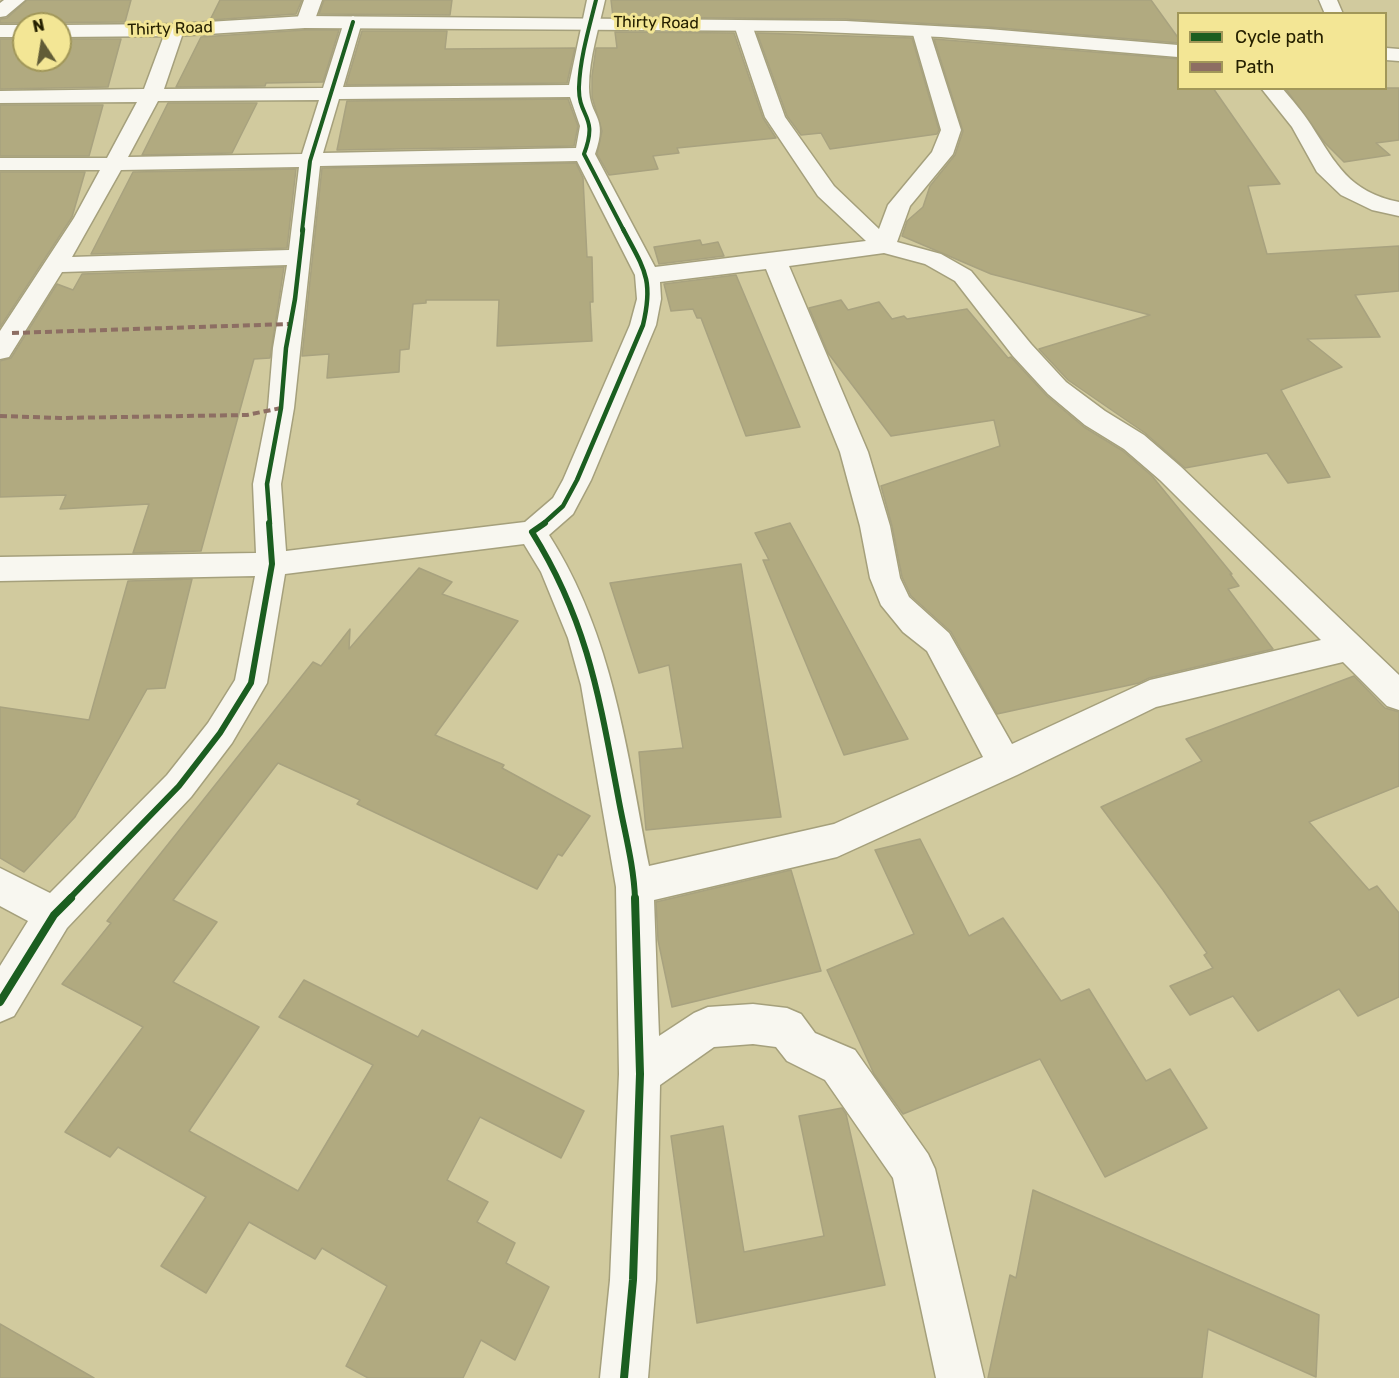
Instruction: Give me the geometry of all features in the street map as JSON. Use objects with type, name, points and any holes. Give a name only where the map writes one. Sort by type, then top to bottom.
[{"type":"street","points":[[0,12],[16,0]]},
{"type":"street","points":[[305,22],[313,0]]},
{"type":"street","points":[[584,154],[590,141],[592,121],[579,92],[593,11]]},
{"type":"street","name":"Thirty Road","points":[[72,31],[175,30],[305,22],[353,22],[593,11],[743,25],[870,27],[1060,39],[1177,51]]},
{"type":"street","points":[[0,1002],[54,915],[179,786],[220,733],[251,682],[272,564],[267,484],[281,408],[286,348],[310,161],[353,22]]},
{"type":"street","points":[[743,25],[775,117],[826,191],[884,246]]},
{"type":"street","points":[[0,351],[56,266],[158,82],[175,30]]},
{"type":"street","points":[[884,246],[899,205],[942,154],[951,130],[921,31]]},
{"type":"street","points":[[1273,90],[1301,125],[1325,167],[1348,190],[1380,205],[1399,209]]},
{"type":"street","points":[[0,97],[579,92]]},
{"type":"street","points":[[0,164],[310,161],[584,154]]},
{"type":"street","points":[[0,569],[272,564],[532,531],[550,519],[563,506],[577,480],[643,325],[649,299],[647,275],[584,154]]},
{"type":"street","points":[[647,275],[682,273],[884,246],[933,259],[963,276],[1022,350],[1058,388],[1095,418],[1134,442],[1170,473],[1399,696]]},
{"type":"street","points":[[56,266],[299,256]]},
{"type":"street","points":[[775,261],[854,452],[875,526],[885,578],[897,605],[914,623],[938,642],[1005,764]]},
{"type":"street","points":[[532,531],[555,569],[584,638],[597,686],[635,887],[640,1074],[633,1280],[624,1378]]},
{"type":"street","points":[[635,887],[837,840],[1005,764],[1150,694],[1349,647]]},
{"type":"street","points":[[0,886],[54,915]]},
{"type":"street","points":[[640,1074],[708,1027],[753,1024],[787,1028],[801,1047],[840,1065],[913,1169],[960,1378]]},
{"type":"building","points":[[27,0],[131,0],[125,22],[72,22],[72,12],[14,12]]},
{"type":"building","points":[[220,0],[302,0],[296,14],[210,20]]},
{"type":"building","points":[[324,0],[452,0],[450,15],[319,14]]},
{"type":"building","points":[[611,0],[1151,0],[1177,36],[1177,43],[988,27],[846,19],[613,17]]},
{"type":"building","points":[[12,14],[12,23],[0,23],[0,19],[7,18]]},
{"type":"building","points":[[339,30],[323,82],[266,83],[265,86],[176,87],[201,37]]},
{"type":"building","points":[[362,31],[447,31],[445,49],[575,48],[567,83],[346,85]]},
{"type":"building","points":[[615,32],[734,33],[763,118],[776,138],[677,148],[679,153],[653,156],[658,169],[609,175],[597,154],[602,131],[592,97],[592,76],[596,48],[617,48]]},
{"type":"building","points":[[757,33],[912,38],[939,130],[937,134],[830,149],[821,133],[801,135],[787,116]]},
{"type":"building","points":[[0,39],[12,39],[12,72],[72,72],[72,39],[121,39],[108,87],[0,89]]},
{"type":"building","points":[[934,39],[1177,59],[1177,90],[1214,90],[1280,184],[1248,186],[1267,254],[1399,246],[1399,291],[1355,295],[1380,337],[1307,339],[1342,367],[1281,390],[1330,477],[1288,483],[1267,453],[1185,468],[1145,433],[1068,380],[1039,349],[1150,315],[991,274],[902,236],[907,221],[923,207],[930,186],[955,155],[963,131]]},
{"type":"building","points":[[1399,88],[1399,140],[1376,143],[1390,155],[1344,162],[1325,143],[1286,90]]},
{"type":"building","points":[[568,99],[578,126],[574,146],[337,150],[347,101]]},
{"type":"building","points":[[168,103],[257,103],[232,153],[142,155]]},
{"type":"building","points":[[0,105],[103,105],[89,156],[0,156]]},
{"type":"building","points":[[576,163],[583,178],[587,257],[592,257],[593,302],[590,302],[592,341],[497,346],[499,300],[426,300],[426,303],[413,304],[409,349],[400,350],[399,372],[327,378],[329,354],[302,356],[322,168]]},
{"type":"building","points":[[296,169],[287,248],[91,254],[133,172]]},
{"type":"building","points":[[0,172],[85,172],[72,217],[0,327]]},
{"type":"building","points":[[700,240],[702,245],[718,242],[724,256],[659,264],[654,247]]},
{"type":"building","points":[[284,267],[270,358],[254,359],[201,551],[133,553],[149,504],[60,509],[66,495],[0,497],[0,361],[11,358],[57,284],[73,290],[82,274]]},
{"type":"building","points":[[736,275],[800,427],[746,436],[701,318],[697,318],[693,309],[671,311],[664,284]]},
{"type":"building","points":[[841,300],[848,310],[879,302],[892,319],[904,316],[907,319],[967,309],[1008,358],[1011,357],[1047,396],[1084,427],[1123,451],[1152,476],[1232,574],[1230,574],[1239,586],[1228,589],[1273,649],[1149,678],[1139,683],[997,714],[951,632],[911,596],[902,577],[881,486],[1000,446],[994,420],[891,436],[828,353],[809,308]]},
{"type":"building","points":[[790,523],[908,739],[844,755],[763,560],[769,560],[755,533]]},
{"type":"building","points":[[741,564],[781,817],[646,830],[639,752],[683,748],[669,665],[639,673],[610,583]]},
{"type":"building","points":[[419,568],[452,582],[442,594],[518,621],[435,735],[504,765],[502,768],[590,816],[562,856],[558,854],[537,889],[357,804],[360,800],[278,763],[173,900],[217,922],[173,982],[259,1027],[189,1131],[298,1191],[373,1065],[279,1017],[304,980],[418,1037],[422,1030],[584,1111],[561,1158],[480,1117],[447,1180],[488,1202],[477,1222],[515,1243],[506,1263],[549,1287],[515,1360],[481,1340],[463,1378],[368,1378],[346,1366],[387,1286],[322,1248],[315,1259],[249,1222],[206,1293],[161,1266],[206,1197],[118,1147],[110,1157],[65,1132],[143,1027],[62,984],[111,923],[107,921],[313,662],[321,666],[350,629],[349,649]]},
{"type":"building","points":[[192,579],[165,688],[147,689],[75,817],[24,872],[0,858],[0,707],[89,720],[128,581]]},
{"type":"building","points":[[1354,676],[1385,708],[1399,712],[1399,786],[1309,822],[1369,890],[1377,886],[1399,913],[1399,997],[1358,1016],[1339,989],[1258,1031],[1233,996],[1190,1015],[1170,986],[1213,968],[1204,955],[1207,953],[1101,807],[1202,761],[1186,739]]},
{"type":"building","points":[[920,839],[969,936],[1003,918],[1061,1001],[1089,989],[1146,1081],[1170,1069],[1207,1128],[1105,1177],[1040,1059],[903,1114],[874,1074],[827,970],[914,934],[875,850]]},
{"type":"building","points":[[791,870],[821,971],[672,1007],[658,940],[656,902]]},
{"type":"building","points":[[842,1108],[846,1114],[885,1285],[697,1323],[671,1136],[723,1126],[744,1252],[824,1236],[799,1116]]},
{"type":"building","points":[[1033,1190],[1319,1315],[1316,1377],[1208,1329],[1202,1378],[988,1378],[1010,1275],[1016,1278]]},
{"type":"building","points":[[0,1324],[94,1378],[0,1378]]},
{"type":"marked path","points":[[12,333],[290,324]]},
{"type":"marked path","points":[[0,416],[60,418],[247,415],[281,408]]},
{"type":"cycle path","points":[[596,0],[579,84],[581,101],[591,126],[589,142],[584,154],[647,275],[649,299],[643,325],[577,480],[563,506],[532,532],[555,569],[584,638],[597,685],[635,887],[640,1074],[633,1280],[624,1378]]},
{"type":"cycle path","points":[[0,1002],[54,915],[179,786],[220,733],[251,683],[272,564],[267,484],[281,408],[286,348],[295,299],[310,161],[353,22]]}]
